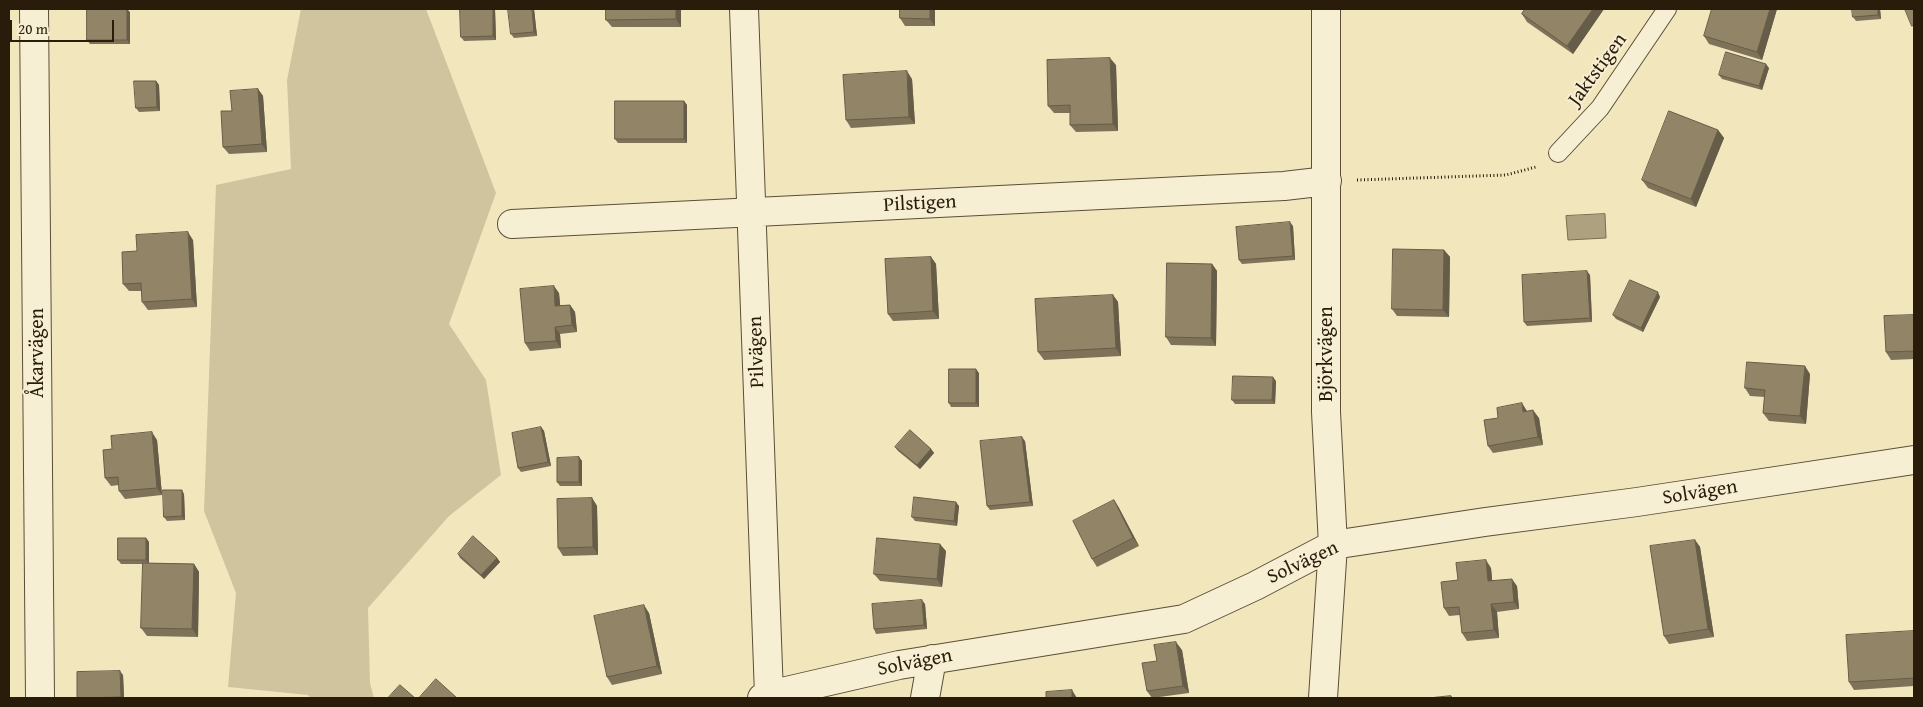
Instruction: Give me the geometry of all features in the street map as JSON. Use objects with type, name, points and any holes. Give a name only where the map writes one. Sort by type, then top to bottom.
[{"type":"street","name":"Åkarvägen","points":[[34,9],[40,698]]},
{"type":"street","name":"Pilvägen","points":[[744,9],[765,696]]},
{"type":"street","name":"Björkvägen","points":[[1323,698],[1333,545],[1326,412],[1326,9]]},
{"type":"street","name":"Pilstigen","points":[[512,224],[1284,186],[1327,181]]},
{"type":"street","name":"Solvägen","points":[[765,696],[932,659],[1184,619],[1255,586],[1333,545],[1484,522],[1647,501],[1914,460]]},
{"type":"street","points":[[925,698],[932,659]]},
{"type":"lane","name":"Jaktstigen","points":[[1558,153],[1600,108],[1668,9]]},
{"type":"path","points":[[1327,181],[1506,175],[1532,170],[1558,153]]},
{"type":"shaded area","points":[[301,9],[426,9],[496,193],[449,324],[486,380],[501,475],[449,516],[368,608],[370,683],[374,698],[310,698],[308,695],[228,687],[236,593],[204,511],[216,185],[291,169],[287,80]]},
{"type":"shaded area","points":[[1605,214],[1606,238],[1568,240],[1566,216]]},
{"type":"building","points":[[87,9],[127,9],[127,40],[87,40]]},
{"type":"building","points":[[460,9],[493,9],[493,36],[461,37]]},
{"type":"building","points":[[508,9],[532,9],[534,32],[511,34]]},
{"type":"building","points":[[606,9],[676,9],[676,19],[606,20]]},
{"type":"building","points":[[900,9],[930,9],[930,19],[900,18]]},
{"type":"building","points":[[1525,9],[1593,9],[1567,46],[1522,14]]},
{"type":"building","points":[[1712,9],[1770,9],[1757,52],[1704,36]]},
{"type":"building","points":[[1852,9],[1878,9],[1878,15],[1853,17]]},
{"type":"building","points":[[1905,9],[1914,9],[1914,25],[1912,26]]},
{"type":"building","points":[[1726,52],[1766,64],[1759,86],[1719,75]]},
{"type":"building","points":[[1110,58],[1113,124],[1070,125],[1070,105],[1048,106],[1047,60]]},
{"type":"building","points":[[907,71],[909,117],[846,120],[843,75]]},
{"type":"building","points":[[134,81],[156,81],[157,107],[136,108]]},
{"type":"building","points":[[258,89],[262,144],[223,147],[221,111],[232,111],[230,91]]},
{"type":"building","points":[[615,101],[684,101],[684,139],[615,139]]},
{"type":"building","points":[[1669,111],[1718,130],[1691,199],[1642,180]]},
{"type":"building","points":[[1290,222],[1293,256],[1239,260],[1236,227]]},
{"type":"building","points":[[188,232],[192,299],[142,302],[141,283],[123,284],[122,252],[137,251],[136,235]]},
{"type":"building","points":[[1393,249],[1444,250],[1443,310],[1392,309]]},
{"type":"building","points":[[931,257],[933,311],[888,314],[885,259]]},
{"type":"building","points":[[1167,263],[1212,264],[1211,338],[1166,337]]},
{"type":"building","points":[[1587,271],[1590,318],[1524,322],[1522,275]]},
{"type":"building","points":[[1630,280],[1658,292],[1641,328],[1613,315]]},
{"type":"building","points":[[554,286],[555,306],[570,305],[572,325],[555,327],[556,341],[525,343],[520,289]]},
{"type":"building","points":[[1113,295],[1116,348],[1038,352],[1035,299]]},
{"type":"building","points":[[1914,315],[1914,351],[1886,352],[1884,316]]},
{"type":"building","points":[[1747,362],[1805,366],[1800,416],[1763,413],[1765,390],[1745,388]]},
{"type":"building","points":[[949,369],[976,369],[976,403],[949,403]]},
{"type":"building","points":[[1233,376],[1273,377],[1272,400],[1232,400]]},
{"type":"building","points":[[1522,403],[1523,412],[1533,410],[1538,437],[1488,446],[1484,420],[1498,418],[1497,408]]},
{"type":"building","points":[[541,427],[548,462],[518,468],[512,433]]},
{"type":"building","points":[[910,430],[931,449],[917,465],[895,447]]},
{"type":"building","points":[[152,432],[157,488],[119,491],[118,477],[105,478],[103,450],[112,449],[111,436]]},
{"type":"building","points":[[1022,437],[1030,502],[987,506],[980,441]]},
{"type":"building","points":[[579,457],[579,482],[557,482],[557,458]]},
{"type":"building","points":[[163,490],[182,490],[182,516],[164,517]]},
{"type":"building","points":[[914,497],[956,502],[954,521],[912,517]]},
{"type":"building","points":[[592,498],[593,547],[558,548],[557,499]]},
{"type":"building","points":[[1114,500],[1133,538],[1092,559],[1073,521]]},
{"type":"building","points":[[473,536],[497,558],[481,575],[458,554]]},
{"type":"building","points":[[118,538],[146,538],[146,560],[118,560]]},
{"type":"building","points":[[877,538],[940,544],[937,579],[874,574]]},
{"type":"building","points":[[1695,540],[1708,629],[1664,636],[1650,546]]},
{"type":"building","points":[[1486,560],[1488,581],[1512,579],[1514,602],[1491,604],[1494,630],[1462,633],[1459,607],[1444,608],[1441,582],[1458,580],[1456,563]]},
{"type":"building","points":[[143,563],[194,564],[192,629],[141,628]]},
{"type":"building","points":[[922,600],[924,625],[874,629],[872,604]]},
{"type":"building","points":[[644,605],[657,666],[607,677],[594,616]]},
{"type":"building","points":[[1914,631],[1914,678],[1849,682],[1846,635]]},
{"type":"building","points":[[1176,642],[1183,686],[1147,691],[1142,663],[1157,661],[1154,645]]},
{"type":"building","points":[[120,671],[121,697],[77,698],[77,672]]},
{"type":"building","points":[[436,679],[457,698],[419,698]]},
{"type":"building","points":[[400,685],[415,698],[388,698]]},
{"type":"building","points":[[1072,690],[1072,698],[1046,698],[1046,692]]},
{"type":"building","points":[[1451,696],[1452,698],[1429,698]]}]
